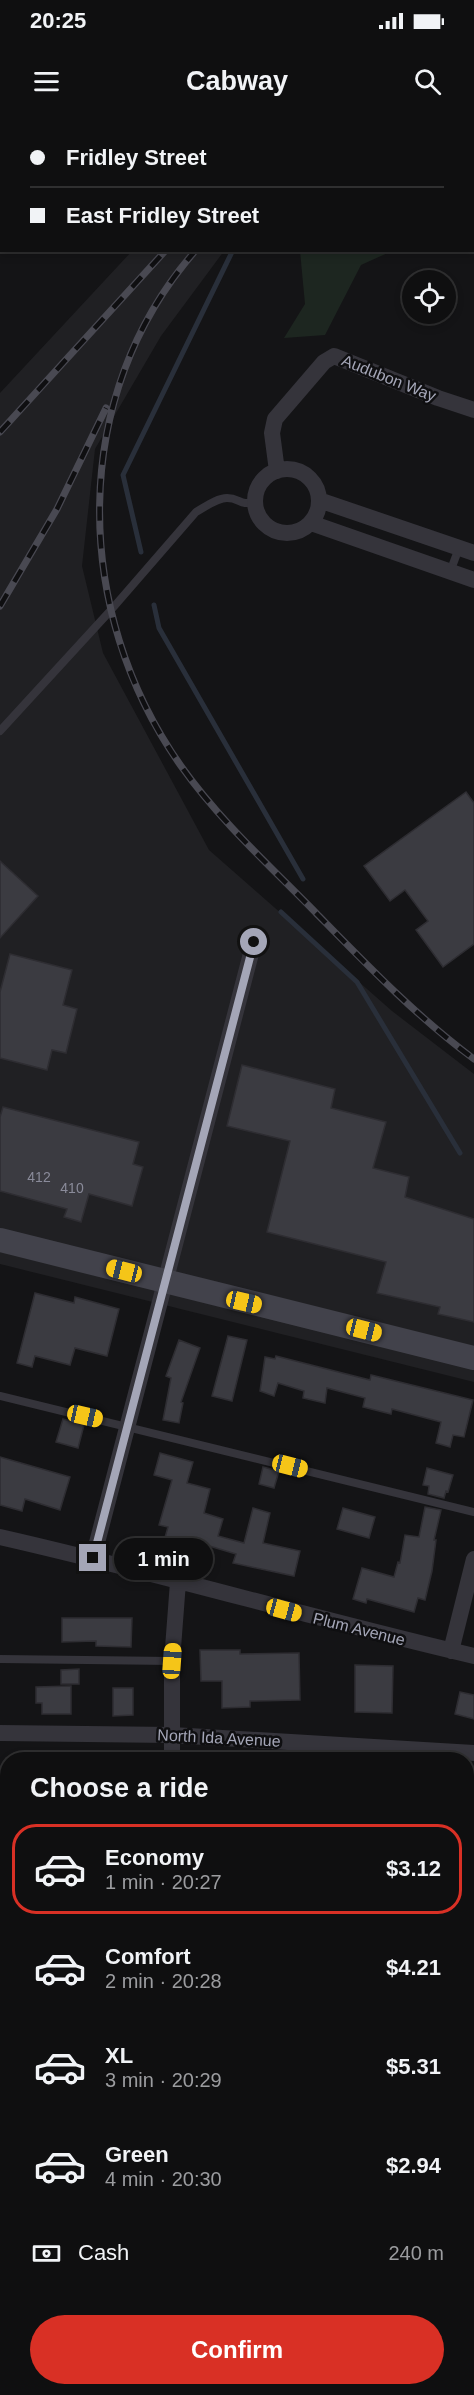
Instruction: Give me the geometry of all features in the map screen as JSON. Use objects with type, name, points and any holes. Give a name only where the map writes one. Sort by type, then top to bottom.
[{"type":"street","name":"Audubon Way","points":[[277,471],[273,433],[275,419],[324,362],[334,356],[474,410]]},
{"type":"street","points":[[277,471],[296,471],[305,475],[312,482],[319,500],[311,523],[302,530],[292,533],[281,533],[271,529],[257,512],[255,502],[261,483],[277,471]]},
{"type":"street","points":[[319,500],[466,550]]},
{"type":"street","points":[[311,523],[474,580]]},
{"type":"street","points":[[93,1558],[254,942]]},
{"type":"street","points":[[0,1240],[474,1358]]},
{"type":"street","name":"Plum Avenue","points":[[0,1537],[93,1558],[368,1632],[474,1656]]},
{"type":"street","points":[[451,1651],[474,1559]]},
{"type":"street","points":[[172,1752],[172,1661],[178,1582]]},
{"type":"street","name":"North Ida Avenue","points":[[0,1733],[172,1735],[457,1752]]},
{"type":"lane","points":[[0,732],[196,512],[213,502],[227,498],[245,505],[255,502]]},
{"type":"lane","points":[[450,572],[466,550]]},
{"type":"lane","points":[[0,1396],[474,1512]]},
{"type":"lane","points":[[0,1659],[172,1661]]},
{"type":"shaded area","points":[[131,252],[223,252],[161,336],[95,449],[82,566],[103,653],[209,850],[392,1011],[474,1074],[474,1382],[0,1264],[0,393]]},
{"type":"shaded area","points":[[300,252],[390,252],[361,265],[325,335],[284,338],[305,304]]},
{"type":"building","points":[[466,792],[474,803],[474,944],[443,967],[416,930],[428,921],[405,890],[390,901],[364,866]]},
{"type":"building","points":[[0,861],[38,896],[0,938]]},
{"type":"building","points":[[10,954],[72,970],[63,1005],[77,1009],[66,1053],[52,1050],[47,1070],[0,1058],[0,992]]},
{"type":"building","points":[[242,1065],[335,1089],[331,1108],[386,1122],[373,1168],[409,1177],[405,1197],[474,1219],[474,1322],[438,1314],[440,1307],[377,1293],[386,1262],[267,1232],[290,1141],[227,1126]]},
{"type":"building","points":[[3,1107],[139,1142],[133,1164],[143,1167],[132,1206],[89,1194],[81,1222],[64,1217],[67,1209],[0,1191],[0,1117]]},
{"type":"building","points":[[35,1293],[74,1303],[75,1297],[119,1309],[107,1356],[75,1348],[70,1365],[35,1356],[32,1367],[17,1363]]},
{"type":"building","points":[[228,1336],[247,1340],[232,1401],[212,1396]]},
{"type":"building","points":[[179,1340],[200,1348],[181,1402],[183,1403],[179,1423],[163,1420],[171,1378],[166,1376]]},
{"type":"building","points":[[276,1356],[370,1380],[371,1375],[473,1400],[464,1437],[453,1435],[450,1447],[436,1443],[441,1422],[392,1409],[391,1414],[363,1407],[365,1398],[327,1388],[325,1403],[303,1398],[304,1391],[278,1383],[274,1396],[260,1391],[265,1357],[275,1359]]},
{"type":"building","points":[[63,1419],[84,1425],[78,1448],[56,1442]]},
{"type":"building","points":[[160,1453],[193,1462],[187,1483],[210,1489],[204,1513],[223,1519],[218,1536],[244,1543],[253,1508],[270,1513],[263,1543],[300,1551],[294,1576],[233,1563],[236,1554],[196,1542],[194,1549],[164,1541],[168,1527],[159,1525],[172,1480],[154,1475]]},
{"type":"building","points":[[0,1457],[70,1477],[60,1510],[25,1499],[22,1511],[0,1505]]},
{"type":"building","points":[[263,1467],[279,1471],[274,1488],[259,1484]]},
{"type":"building","points":[[427,1468],[453,1475],[444,1498],[428,1494],[429,1486],[423,1485]]},
{"type":"building","points":[[425,1507],[441,1510],[434,1540],[436,1540],[432,1571],[425,1600],[418,1598],[414,1612],[367,1599],[366,1603],[353,1599],[362,1568],[394,1577],[398,1562],[400,1563],[405,1535],[419,1537]]},
{"type":"building","points":[[343,1508],[375,1517],[369,1538],[337,1529]]},
{"type":"building","points":[[62,1618],[132,1618],[131,1647],[96,1646],[96,1641],[62,1642]]},
{"type":"building","points":[[200,1650],[240,1650],[240,1654],[299,1653],[300,1700],[250,1701],[250,1707],[222,1708],[222,1681],[201,1681]]},
{"type":"building","points":[[355,1665],[393,1666],[392,1713],[355,1712]]},
{"type":"building","points":[[79,1669],[79,1684],[61,1684],[61,1670]]},
{"type":"building","points":[[71,1686],[71,1714],[42,1714],[42,1703],[36,1703],[36,1687]]},
{"type":"building","points":[[113,1688],[133,1688],[133,1715],[113,1716]]},
{"type":"building","points":[[460,1692],[474,1695],[474,1719],[455,1714]]},
{"type":"waterway","points":[[141,552],[123,475],[232,252]]},
{"type":"waterway","points":[[154,605],[159,628],[303,879]]},
{"type":"waterway","points":[[281,912],[357,982],[460,1153]]},
{"type":"railway","points":[[0,432],[164,252]]},
{"type":"railway","points":[[195,252],[154,307],[124,370],[106,436],[100,505],[104,573],[119,641],[145,706],[181,766],[212,806],[392,989],[474,1059]]},
{"type":"railway","points":[[0,606],[57,509],[106,408]]},
{"type":"route","points":[[93,1558],[254,942]]}]
